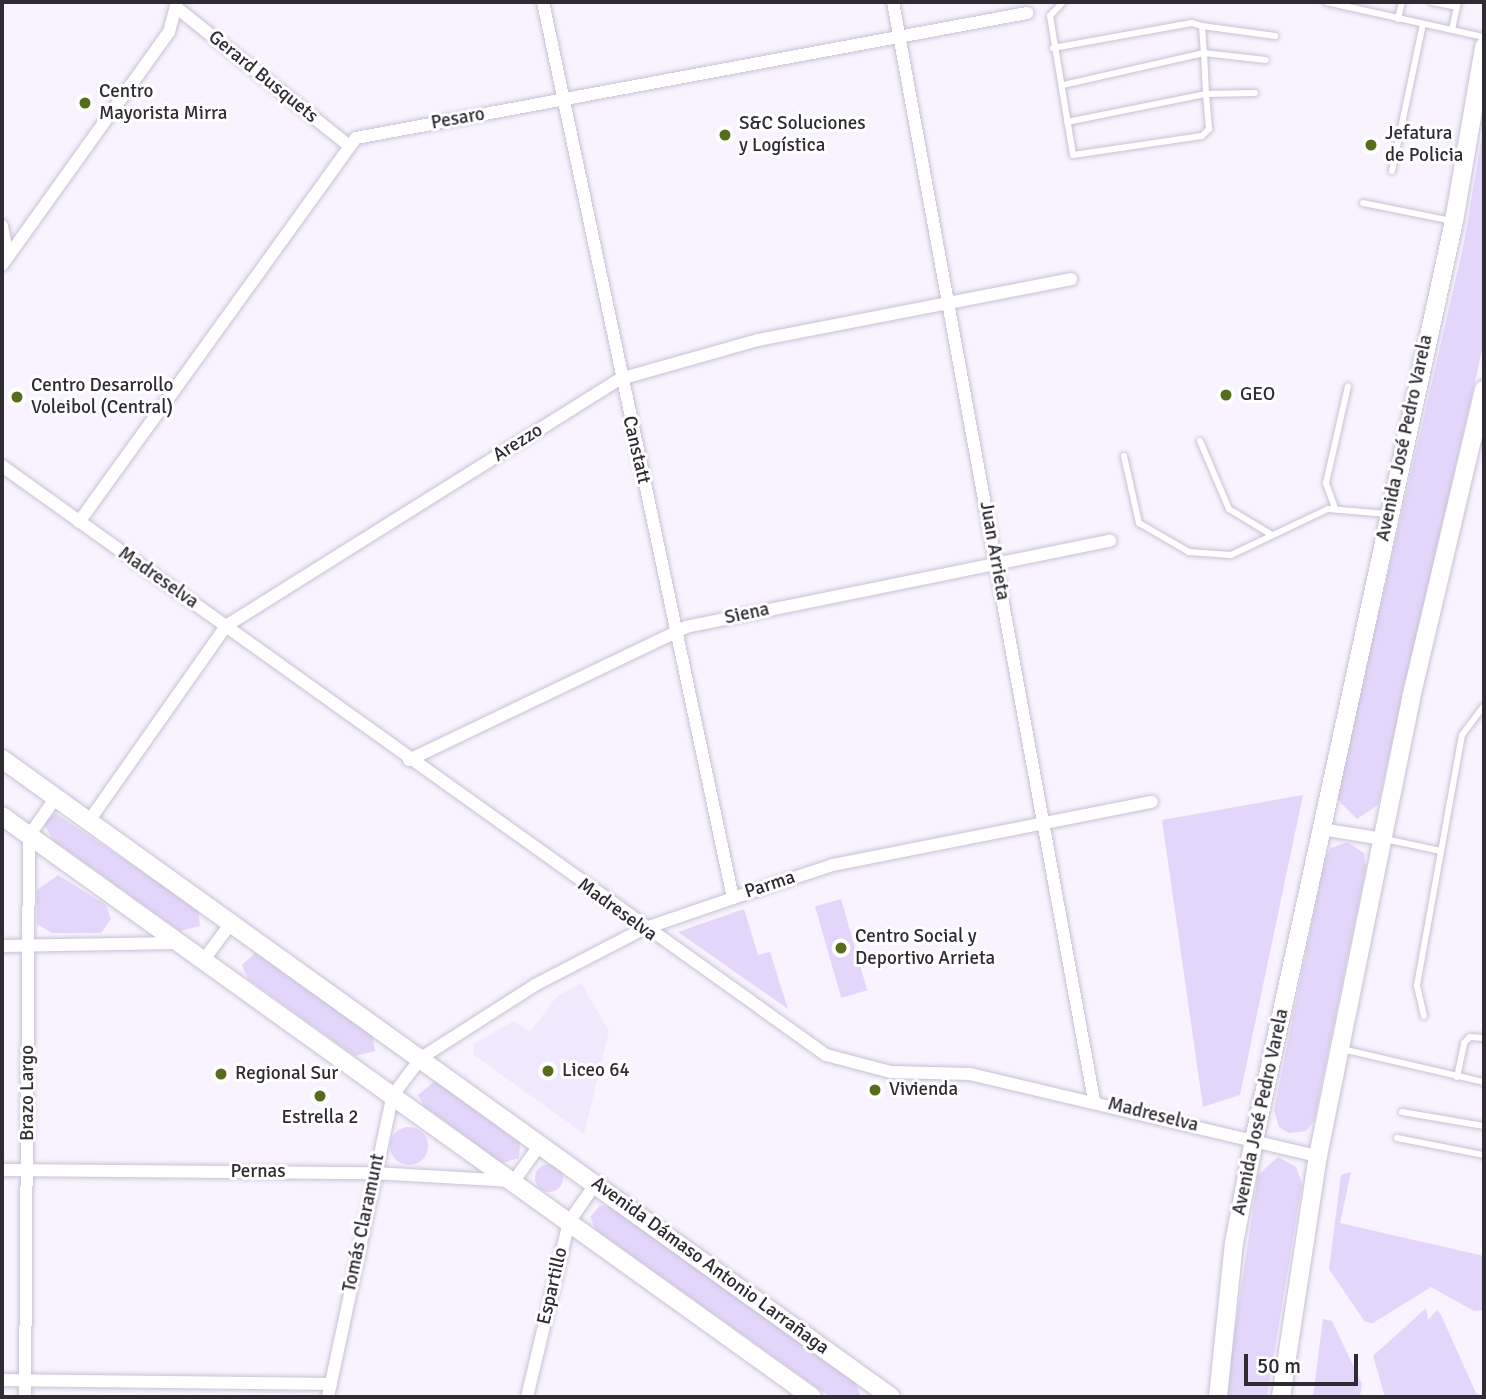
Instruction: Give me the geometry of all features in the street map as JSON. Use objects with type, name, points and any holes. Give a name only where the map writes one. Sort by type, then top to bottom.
[{"type":"street","name":"Canstatt","points":[[543,2],[560,101],[678,631],[733,898]]},
{"type":"street","name":"Juan Arrieta","points":[[893,2],[997,562],[1041,823],[1094,1100]]},
{"type":"street","name":"Gerard Busquets","points":[[177,5],[348,145]]},
{"type":"street","points":[[5,260],[169,32],[177,5]]},
{"type":"street","name":"Pesaro","points":[[348,145],[364,135],[1027,13]]},
{"type":"street","name":"Avenida José Pedro Varela","points":[[1218,1397],[1234,1243],[1254,1140],[1388,514],[1454,221],[1484,47]]},
{"type":"street","points":[[79,522],[348,145]]},
{"type":"street","points":[[2,226],[5,260]]},
{"type":"street","name":"Arezzo","points":[[89,821],[226,626],[620,379],[758,340],[948,300],[1071,279]]},
{"type":"street","points":[[1281,1397],[1318,1156],[1383,839],[1484,390]]},
{"type":"street","name":"Madreselva","points":[[2,466],[643,929],[826,1055],[862,1067],[970,1074],[1094,1100],[1318,1156]]},
{"type":"street","name":"Siena","points":[[409,760],[678,631],[997,562],[1111,541]]},
{"type":"street","name":"Avenida Dámaso Antonio Larrañaga","points":[[2,759],[541,1143],[881,1394]]},
{"type":"street","points":[[29,836],[56,797]]},
{"type":"street","name":"Parma","points":[[421,1058],[535,985],[643,929],[833,865],[1152,802]]},
{"type":"street","points":[[2,816],[812,1397]]},
{"type":"street","points":[[1321,829],[1383,839]]},
{"type":"street","name":"Brazo Largo","points":[[25,1397],[29,836]]},
{"type":"street","points":[[203,961],[231,923]]},
{"type":"street","points":[[2,946],[177,943]]},
{"type":"street","name":"Tomás Claramunt","points":[[330,1391],[374,1173],[393,1095],[421,1058]]},
{"type":"street","points":[[514,1181],[541,1143]]},
{"type":"street","name":"Pernas","points":[[2,1170],[374,1173],[514,1181]]},
{"type":"street","name":"Espartillo","points":[[527,1397],[569,1222],[596,1183]]},
{"type":"street","points":[[2,1380],[330,1391]]},
{"type":"lane","points":[[1063,2],[1050,16],[1053,48],[1063,85],[1073,155],[1079,157],[1202,136],[1209,129],[1202,26]]},
{"type":"lane","points":[[1326,2],[1484,37]]},
{"type":"lane","points":[[1398,19],[1402,2]]},
{"type":"lane","points":[[1432,2],[1458,5],[1452,30]]},
{"type":"lane","points":[[1053,48],[1192,23],[1275,36]]},
{"type":"lane","points":[[1392,172],[1423,24]]},
{"type":"lane","points":[[1063,85],[1204,53],[1266,60]]},
{"type":"lane","points":[[1067,122],[1206,94],[1255,93]]},
{"type":"lane","points":[[1363,203],[1454,221]]},
{"type":"lane","points":[[1335,508],[1326,483],[1348,386]]},
{"type":"lane","points":[[1200,441],[1229,509],[1272,535]]},
{"type":"lane","points":[[1124,456],[1139,523],[1177,548],[1231,555],[1335,508],[1388,514]]},
{"type":"lane","points":[[1424,1016],[1417,985],[1462,735],[1484,706]]},
{"type":"lane","points":[[1383,839],[1441,851]]},
{"type":"lane","points":[[1457,1077],[1464,1043],[1470,1037],[1484,1038]]},
{"type":"lane","points":[[1340,1049],[1484,1082]]},
{"type":"lane","points":[[1402,1112],[1484,1126]]},
{"type":"lane","points":[[1397,1138],[1484,1155]]},
{"type":"shaded area","points":[[1484,124],[1484,342],[1378,805],[1357,819],[1336,798],[1464,243]]},
{"type":"shaded area","points":[[1303,795],[1240,1095],[1203,1107],[1162,820]]},
{"type":"shaded area","points":[[55,813],[198,909],[200,926],[180,931],[53,840],[44,824]]},
{"type":"shaded area","points":[[1347,842],[1364,853],[1366,867],[1314,1121],[1306,1131],[1289,1133],[1279,1127],[1274,1110],[1325,858],[1331,848]]},
{"type":"shaded area","points":[[58,875],[106,905],[111,919],[101,933],[52,933],[37,924],[37,890]]},
{"type":"shaded area","name":"Centro Social y Deportivo Arrieta","points":[[841,899],[867,990],[841,998],[815,906]]},
{"type":"shaded area","points":[[744,909],[758,955],[770,952],[788,1009],[678,932]]},
{"type":"shaded area","points":[[255,953],[373,1036],[375,1051],[355,1056],[248,979],[242,965]]},
{"type":"shaded area","name":"Liceo 64","points":[[581,983],[609,1031],[584,1134],[474,1055],[473,1044],[514,1021],[530,1032],[557,996]]},
{"type":"shaded area","points":[[435,1081],[520,1143],[519,1158],[502,1163],[424,1106],[418,1095]]},
{"type":"shaded area","points":[[409,1127],[423,1132],[428,1146],[423,1160],[409,1165],[395,1160],[390,1146],[395,1132]]},
{"type":"shaded area","points":[[1278,1157],[1296,1167],[1302,1184],[1267,1397],[1225,1397],[1258,1175]]},
{"type":"shaded area","points":[[549,1164],[559,1168],[563,1178],[559,1188],[549,1192],[539,1188],[535,1178],[539,1168]]},
{"type":"shaded area","points":[[1351,1172],[1340,1223],[1484,1256],[1484,1310],[1474,1311],[1431,1287],[1373,1323],[1365,1322],[1329,1269],[1341,1175]]},
{"type":"shaded area","points":[[600,1205],[611,1207],[856,1382],[861,1397],[830,1397],[596,1230],[590,1217]]},
{"type":"shaded area","points":[[1426,1308],[1428,1320],[1437,1310],[1441,1315],[1476,1393],[1484,1397],[1385,1397],[1373,1356]]},
{"type":"shaded area","points":[[1323,1319],[1332,1321],[1362,1384],[1360,1397],[1313,1397]]},
{"type":"place","name":"Centro Mayorista Mirra","points":[[85,103]]},
{"type":"place","name":"S&C Soluciones y Logística","points":[[725,135]]},
{"type":"place","name":"Jefatura de Policia","points":[[1371,145]]},
{"type":"place","name":"GEO","points":[[1226,395]]},
{"type":"place","name":"Centro Desarrollo Voleibol (Central)","points":[[17,397]]},
{"type":"place","name":"Centro Social y Deportivo Arrieta","points":[[841,948]]},
{"type":"place","name":"Liceo 64","points":[[548,1071]]},
{"type":"place","name":"Regional Sur","points":[[221,1074]]},
{"type":"place","name":"Vivienda","points":[[875,1090]]},
{"type":"place","name":"Estrella 2","points":[[320,1096]]}]
